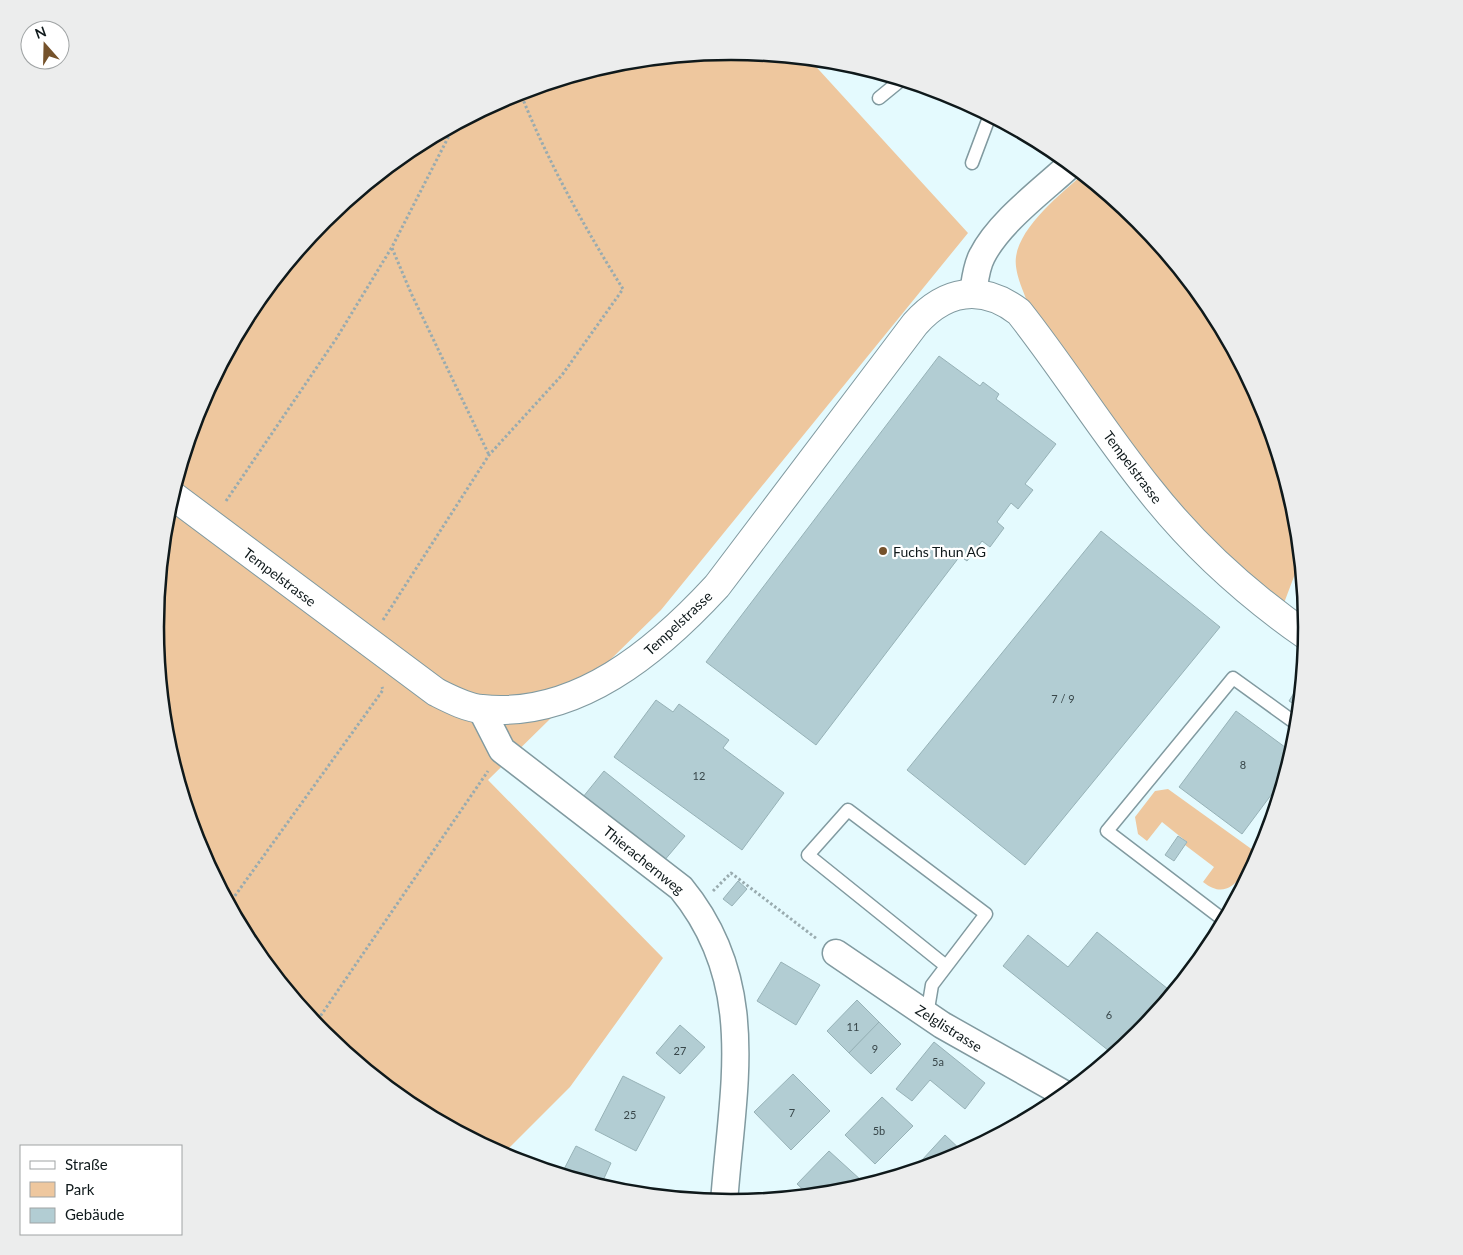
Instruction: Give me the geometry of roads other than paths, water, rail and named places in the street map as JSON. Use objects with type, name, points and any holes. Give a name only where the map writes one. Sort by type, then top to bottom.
[{"type":"street","points":[[973,293],[979,264],[990,242],[1066,169]]},
{"type":"street","name":"Tempelstrasse","points":[[179,501],[436,692],[450,699],[481,709],[522,709],[560,701],[595,686],[658,645],[690,616],[717,586],[921,317],[940,302],[956,295],[973,293],[991,296],[1007,302],[1019,312],[1129,464],[1171,516],[1243,586],[1299,630]]},
{"type":"street","name":"Thierachernweg","points":[[481,709],[502,750],[661,871],[680,888],[696,906],[720,950],[729,982],[737,1033],[725,1195]]},
{"type":"street","name":"Zelglistrasse","points":[[836,953],[927,1015],[1059,1091]]},
{"type":"lane","points":[[880,98],[896,84]]},
{"type":"lane","points":[[972,163],[987,122]]},
{"type":"lane","points":[[1220,915],[1107,831],[1233,678],[1291,719]]},
{"type":"lane","points":[[927,1015],[932,985],[986,914],[848,810],[808,855],[946,966]]},
{"type":"place","name":"Fuchs Thun AG","points":[[883,551]]}]
